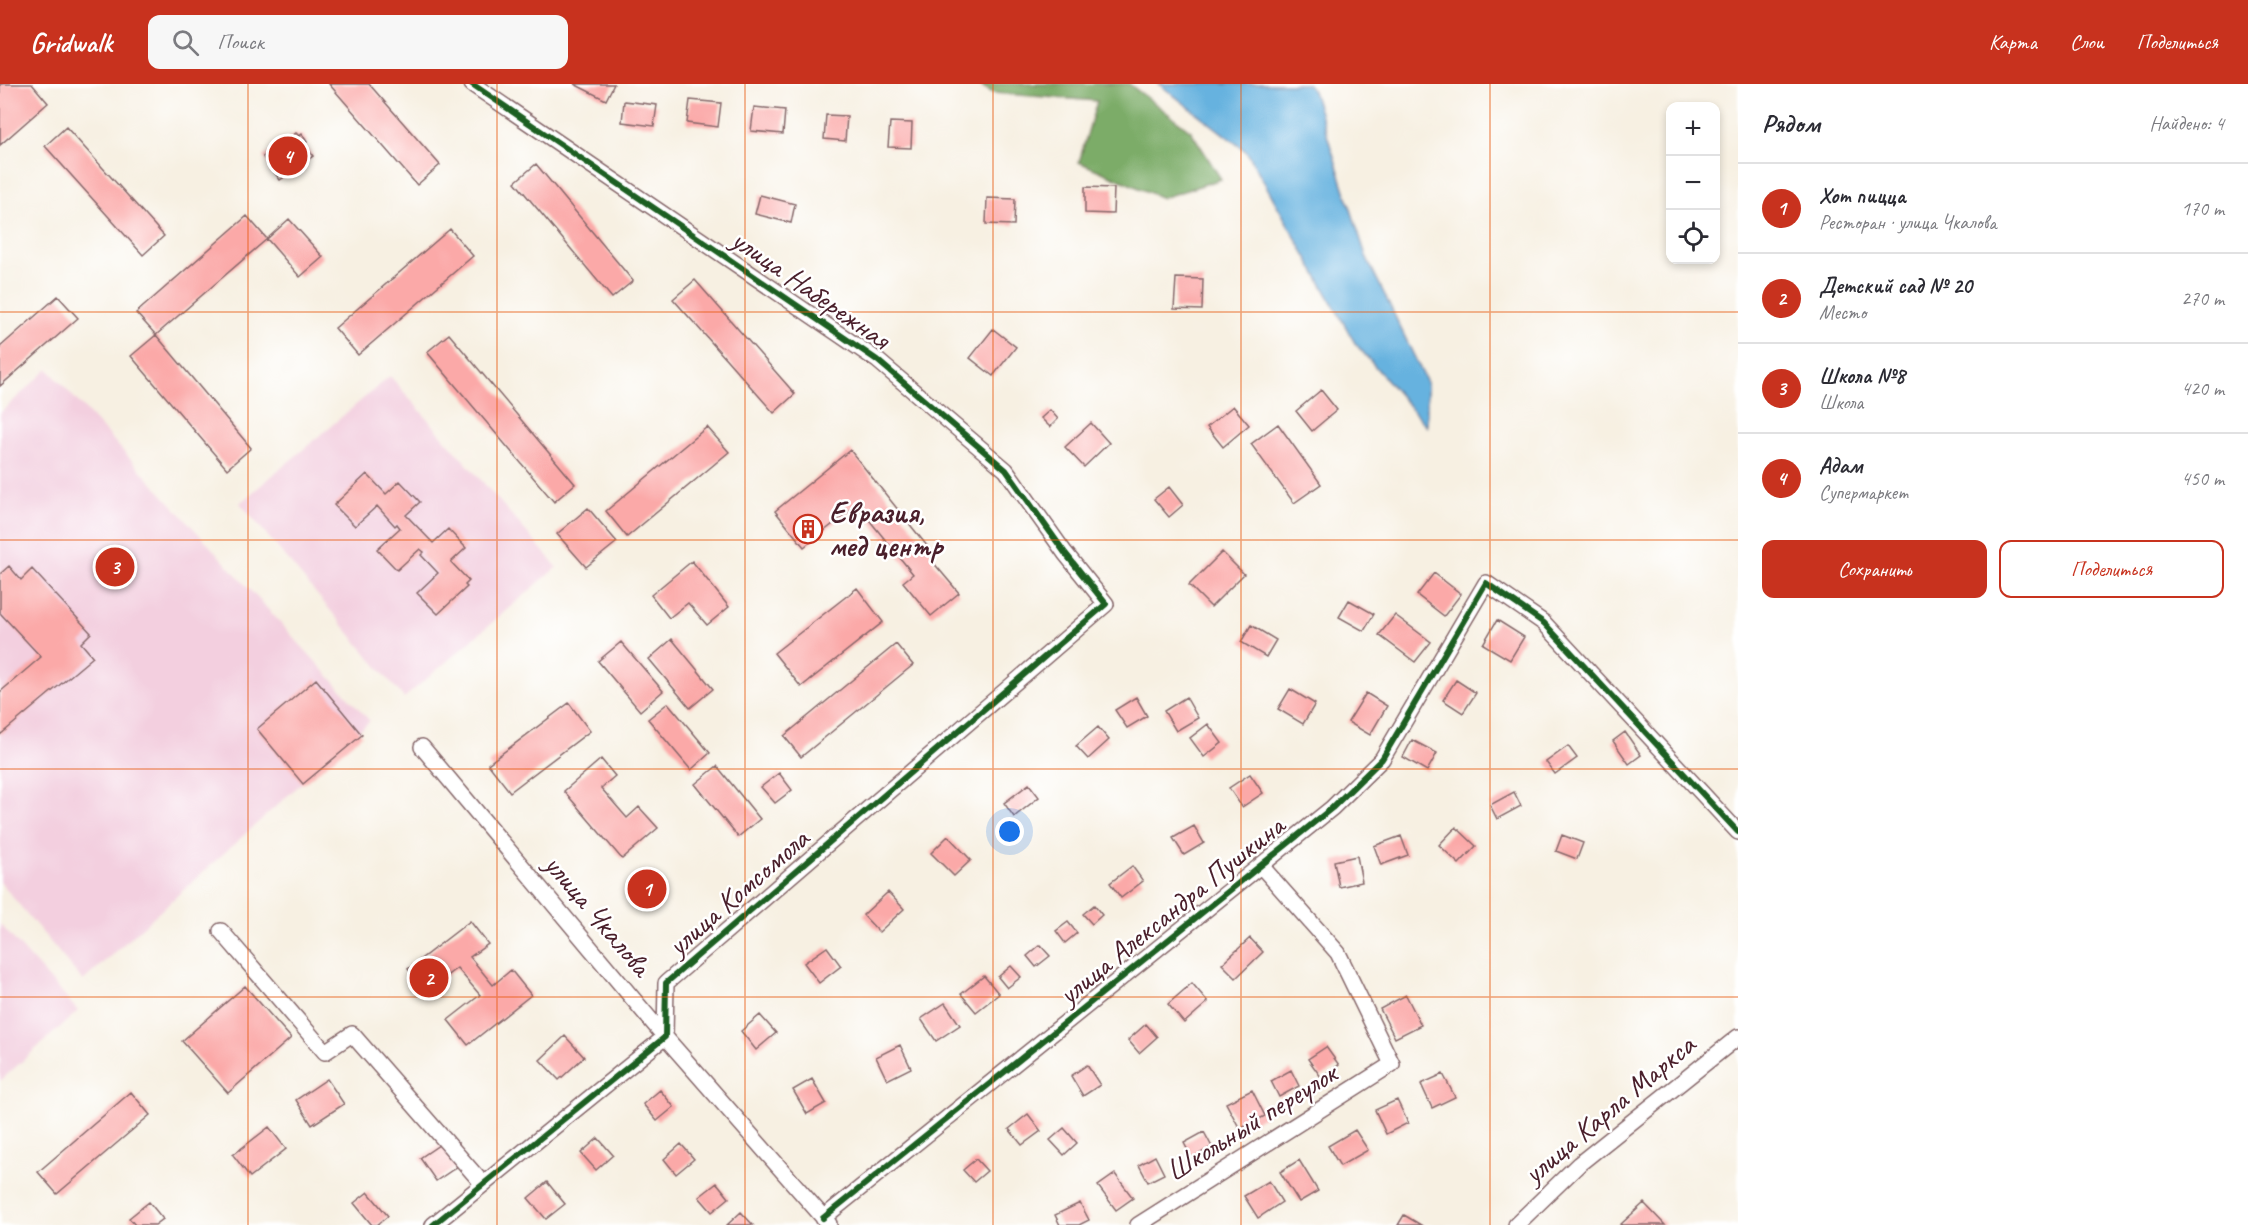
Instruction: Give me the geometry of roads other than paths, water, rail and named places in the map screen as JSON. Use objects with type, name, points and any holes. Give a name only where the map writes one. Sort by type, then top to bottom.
[{"type":"street","name":"улица Набережная","points":[[472,84],[877,360],[1006,470],[1065,553],[1106,604]]},
{"type":"street","name":"улица Александра Пушкина","points":[[826,1221],[1332,808],[1382,759],[1486,583],[1544,622],[1738,832]]},
{"type":"street","name":"улица Комсомола","points":[[665,1037],[666,983],[1106,604]]},
{"type":"street","name":"улица Чкалова","points":[[422,747],[665,1037],[826,1221]]},
{"type":"street","name":"Школьный переулок","points":[[1138,1225],[1392,1064],[1338,954],[1262,867]]},
{"type":"street","points":[[221,932],[325,1052],[352,1034],[483,1184]]},
{"type":"street","name":"улица Карла Маркса","points":[[1516,1225],[1579,1164],[1738,1036]]},
{"type":"street","points":[[433,1225],[665,1037]]},
{"type":"water","points":[[1159,84],[1308,84],[1313,91],[1366,256],[1427,383],[1427,427],[1355,343],[1247,152]]},
{"type":"place","name":"Адам","points":[[288,156]]},
{"type":"place","name":"Евразия, мед центр","points":[[808,529]]},
{"type":"place","name":"Школа №8","points":[[115,567]]},
{"type":"place","name":"Хот пицца","points":[[647,889]]},
{"type":"place","name":"Детский сад № 20","points":[[429,978]]}]
